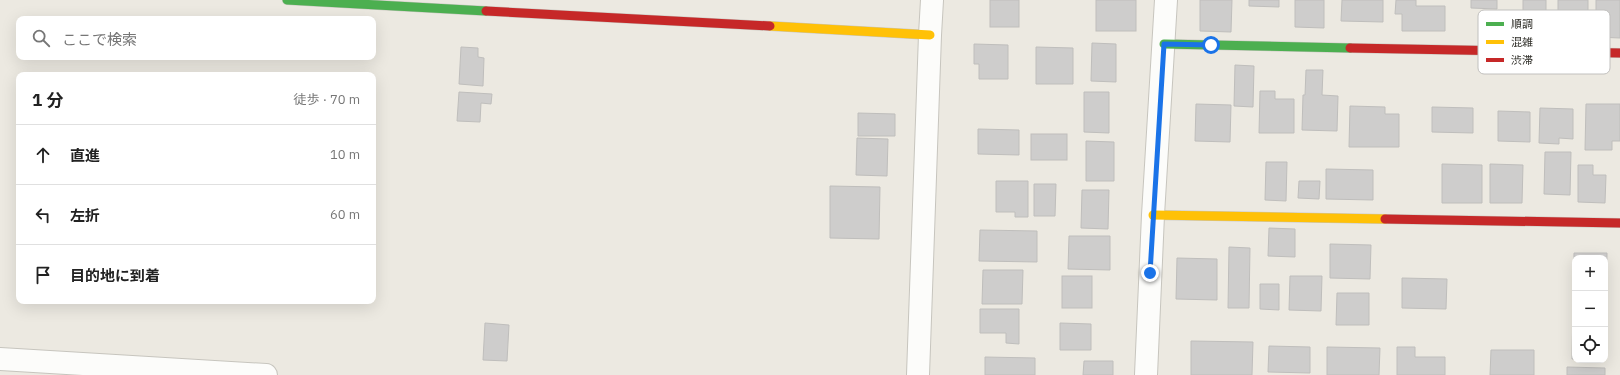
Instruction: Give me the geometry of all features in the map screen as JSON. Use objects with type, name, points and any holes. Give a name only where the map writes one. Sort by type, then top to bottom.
[{"type":"street","points":[[287,0],[393,3],[930,35]]},
{"type":"street","points":[[918,375],[932,0]]},
{"type":"street","points":[[1146,375],[1153,215],[1166,0]]},
{"type":"street","points":[[1164,44],[1478,50]]},
{"type":"street","points":[[1610,53],[1620,53]]},
{"type":"street","points":[[1153,215],[1620,223]]},
{"type":"street","points":[[0,359],[266,375]]},
{"type":"building","points":[[990,0],[1019,0],[1019,27],[990,27]]},
{"type":"building","points":[[1096,0],[1136,0],[1136,31],[1096,31]]},
{"type":"building","points":[[1200,0],[1232,0],[1231,32],[1200,31]]},
{"type":"building","points":[[1249,0],[1279,0],[1279,7],[1249,6]]},
{"type":"building","points":[[1295,0],[1324,0],[1324,28],[1295,27]]},
{"type":"building","points":[[1342,0],[1383,0],[1383,22],[1341,21]]},
{"type":"building","points":[[1396,0],[1416,0],[1416,6],[1445,6],[1445,31],[1402,31],[1402,14],[1395,14]]},
{"type":"building","points":[[1471,0],[1497,0],[1497,9],[1471,8]]},
{"type":"building","points":[[1523,0],[1546,0],[1546,10],[1523,10]]},
{"type":"building","points":[[1558,0],[1588,0],[1588,10],[1558,10]]},
{"type":"building","points":[[1596,0],[1620,0],[1620,38],[1610,38],[1610,10],[1596,10]]},
{"type":"building","points":[[1092,43],[1116,44],[1116,82],[1091,81]]},
{"type":"building","points":[[974,44],[1008,45],[1008,79],[979,79],[979,64],[974,64]]},
{"type":"building","points":[[461,47],[478,48],[478,57],[484,58],[483,86],[459,84]]},
{"type":"building","points":[[1036,47],[1073,48],[1073,84],[1036,84]]},
{"type":"building","points":[[1235,65],[1254,66],[1253,107],[1234,106]]},
{"type":"building","points":[[1306,70],[1323,70],[1322,95],[1338,96],[1337,131],[1302,130],[1303,95],[1305,95]]},
{"type":"building","points":[[1260,91],[1275,91],[1275,99],[1294,99],[1294,133],[1259,133]]},
{"type":"building","points":[[459,92],[492,94],[491,104],[481,103],[480,122],[457,121]]},
{"type":"building","points":[[1084,92],[1109,92],[1109,133],[1084,132]]},
{"type":"building","points":[[1196,104],[1231,105],[1230,142],[1195,141]]},
{"type":"building","points":[[1586,104],[1620,104],[1620,141],[1612,141],[1612,150],[1585,150]]},
{"type":"building","points":[[1350,106],[1385,107],[1385,114],[1399,114],[1399,147],[1349,147]]},
{"type":"building","points":[[1432,107],[1473,108],[1473,133],[1432,132]]},
{"type":"building","points":[[1540,108],[1573,109],[1573,139],[1559,138],[1559,144],[1539,143]]},
{"type":"building","points":[[1498,111],[1530,112],[1530,142],[1498,141]]},
{"type":"building","points":[[858,113],[895,114],[895,136],[858,136]]},
{"type":"building","points":[[978,129],[1019,130],[1019,155],[978,154]]},
{"type":"building","points":[[1031,134],[1067,134],[1067,160],[1031,160]]},
{"type":"building","points":[[857,138],[888,139],[887,176],[856,175]]},
{"type":"building","points":[[1086,141],[1114,142],[1114,181],[1086,181]]},
{"type":"building","points":[[1545,152],[1571,152],[1570,195],[1544,194]]},
{"type":"building","points":[[1266,162],[1287,162],[1286,201],[1265,200]]},
{"type":"building","points":[[1442,164],[1482,165],[1482,203],[1442,203]]},
{"type":"building","points":[[1490,164],[1523,165],[1522,203],[1490,203]]},
{"type":"building","points":[[1578,165],[1593,165],[1593,175],[1606,175],[1605,203],[1578,202]]},
{"type":"building","points":[[1326,169],[1373,170],[1373,200],[1326,199]]},
{"type":"building","points":[[996,181],[1028,181],[1028,217],[1015,217],[1015,212],[996,212]]},
{"type":"building","points":[[1299,181],[1320,181],[1319,199],[1298,198]]},
{"type":"building","points":[[1034,184],[1056,184],[1055,216],[1034,216]]},
{"type":"building","points":[[830,186],[880,187],[879,239],[830,238]]},
{"type":"building","points":[[1082,190],[1109,190],[1108,229],[1081,228]]},
{"type":"building","points":[[1269,228],[1295,229],[1295,257],[1268,256]]},
{"type":"building","points":[[980,230],[1037,231],[1037,262],[979,261]]},
{"type":"building","points":[[1069,236],[1110,236],[1110,270],[1068,269]]},
{"type":"building","points":[[1330,244],[1371,245],[1370,279],[1330,278]]},
{"type":"building","points":[[1229,247],[1250,248],[1249,308],[1228,308]]},
{"type":"building","points":[[1574,253],[1607,253],[1607,255],[1574,255]]},
{"type":"building","points":[[1177,258],[1217,259],[1217,300],[1176,299]]},
{"type":"building","points":[[983,270],[1023,270],[1022,304],[982,304]]},
{"type":"building","points":[[1062,276],[1092,276],[1092,308],[1062,308]]},
{"type":"building","points":[[1290,276],[1322,276],[1321,311],[1289,310]]},
{"type":"building","points":[[1402,278],[1447,279],[1446,309],[1402,308]]},
{"type":"building","points":[[1260,284],[1279,284],[1279,310],[1260,309]]},
{"type":"building","points":[[1337,293],[1369,293],[1369,325],[1336,325]]},
{"type":"building","points":[[980,309],[1019,309],[1019,344],[1006,343],[1006,333],[980,333]]},
{"type":"building","points":[[485,323],[509,325],[507,361],[483,360]]},
{"type":"building","points":[[1060,323],[1091,324],[1091,350],[1060,350]]},
{"type":"building","points":[[1191,341],[1253,342],[1252,375],[1191,375]]},
{"type":"building","points":[[1269,346],[1310,347],[1310,373],[1268,372]]},
{"type":"building","points":[[1327,347],[1380,348],[1379,375],[1327,375]]},
{"type":"building","points":[[1397,347],[1415,347],[1415,357],[1445,357],[1445,375],[1397,375]]},
{"type":"building","points":[[1491,350],[1534,350],[1534,375],[1490,375]]},
{"type":"building","points":[[985,357],[1035,358],[1035,375],[985,375]]},
{"type":"building","points":[[1084,361],[1113,361],[1113,375],[1083,375]]},
{"type":"building","points":[[1567,367],[1605,368],[1605,375],[1567,375]]},
{"type":"traffic: fast","points":[[287,0],[486,11]]},
{"type":"traffic: fast","points":[[1164,44],[1350,48]]},
{"type":"traffic: slow","points":[[770,26],[930,35]]},
{"type":"traffic: slow","points":[[1153,215],[1385,219]]},
{"type":"traffic: jam","points":[[486,11],[770,26]]},
{"type":"traffic: jam","points":[[1350,48],[1478,50]]},
{"type":"traffic: jam","points":[[1610,53],[1620,53]]},
{"type":"traffic: jam","points":[[1385,219],[1620,223]]},
{"type":"route","points":[[1150,273],[1164,44],[1211,45]]}]
